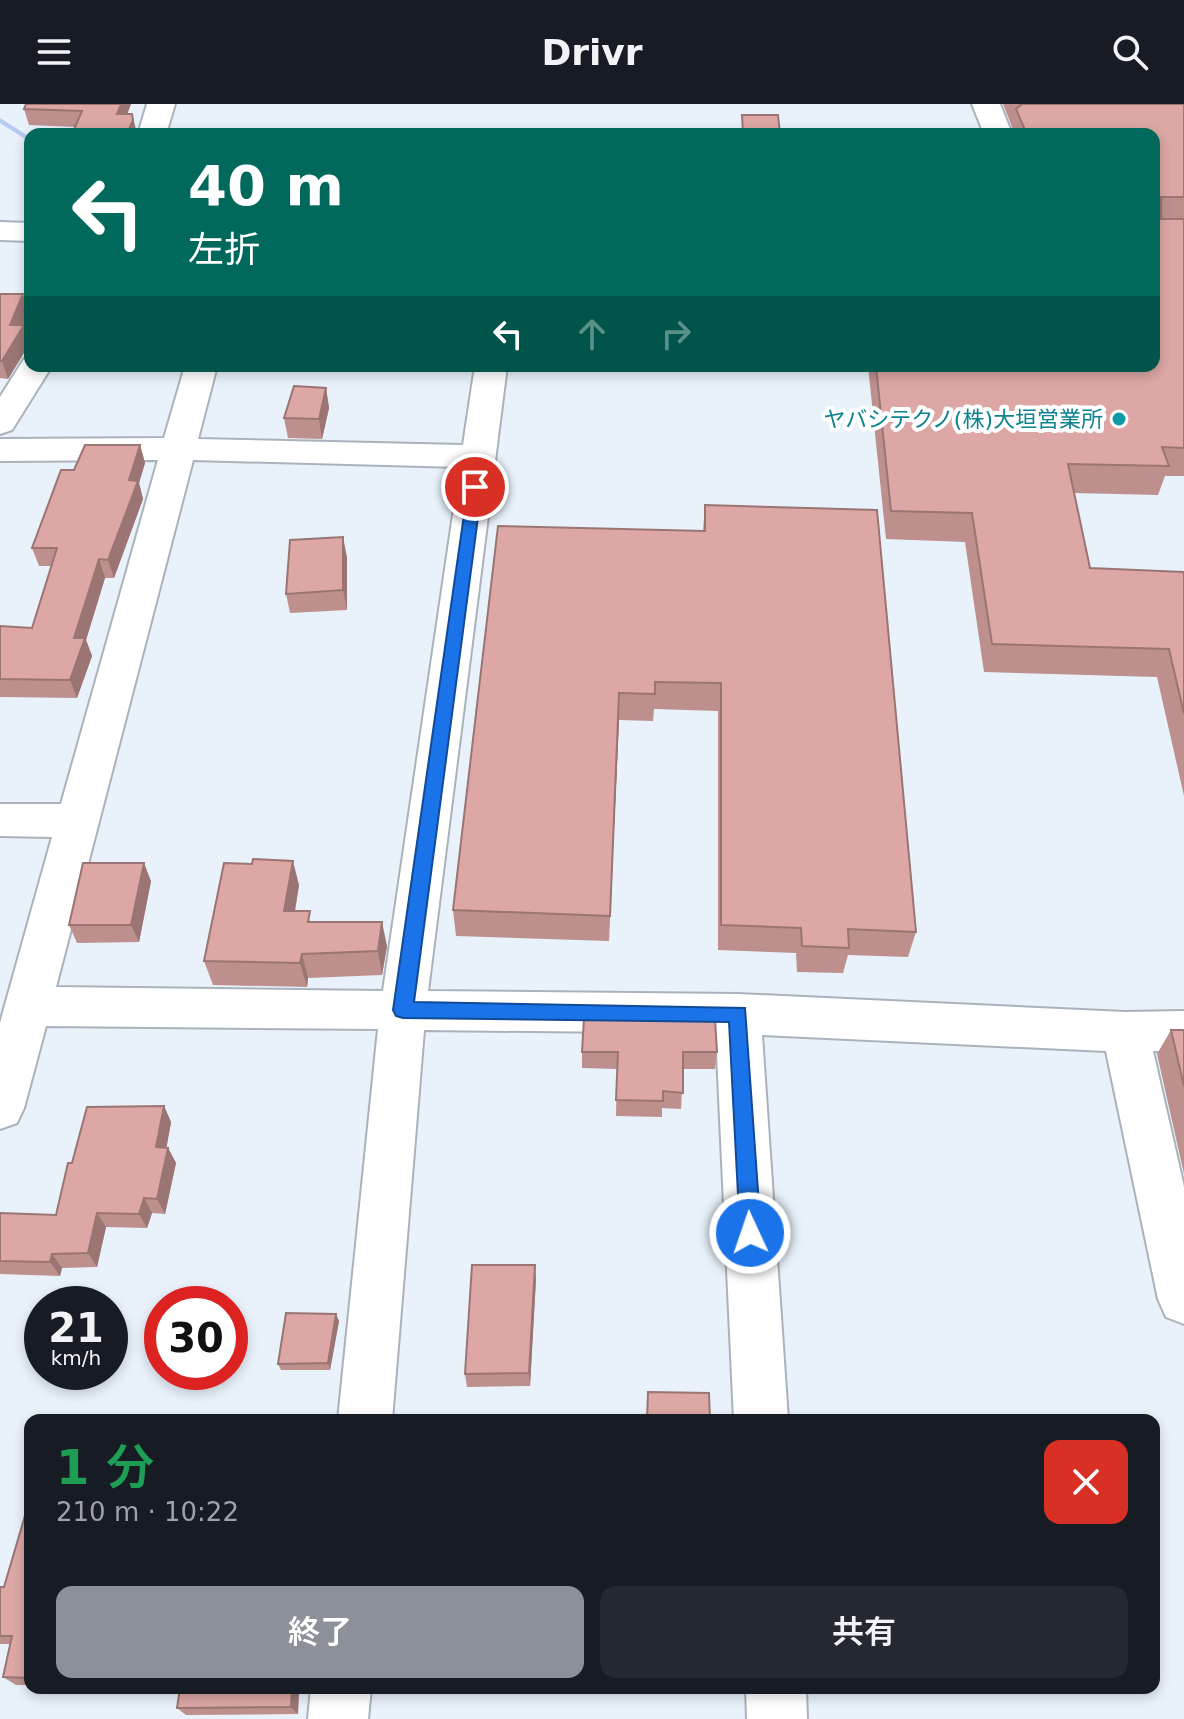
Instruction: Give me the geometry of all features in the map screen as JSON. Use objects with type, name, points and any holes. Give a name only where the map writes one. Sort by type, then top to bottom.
[{"type":"street","points":[[154,128],[161,104]]},
{"type":"street","points":[[986,104],[996,128]]},
{"type":"street","points":[[0,231],[24,232]]},
{"type":"street","points":[[0,423],[32,372]]},
{"type":"street","points":[[0,1108],[199,372]]},
{"type":"street","points":[[366,1414],[403,1010],[490,372]]},
{"type":"street","points":[[0,450],[179,449],[479,456]]},
{"type":"street","points":[[0,820],[79,821]]},
{"type":"street","points":[[28,1006],[738,1014],[1125,1032],[1184,1031]]},
{"type":"street","points":[[738,1014],[761,1414]]},
{"type":"street","points":[[1125,1032],[1184,1299]]},
{"type":"street","points":[[338,1719],[340,1694]]},
{"type":"street","points":[[776,1694],[777,1719]]},
{"type":"building","points":[[26,104],[121,104],[117,114],[132,114],[133,120],[130,128],[75,128],[82,111],[24,109]]},
{"type":"building","points":[[1184,104],[1184,197],[1161,197],[1161,219],[1184,219],[1184,448],[1162,447],[1169,466],[1068,464],[1090,568],[1184,572],[1184,714],[1169,649],[992,644],[972,513],[891,511],[877,372],[1160,372],[1160,128],[1024,128],[1016,109],[1021,105]]},
{"type":"building","points":[[742,115],[778,115],[779,128],[743,128]]},
{"type":"building","points":[[0,294],[23,294],[10,325],[24,325],[2,361],[0,361]]},
{"type":"building","points":[[294,386],[326,388],[319,419],[284,418]]},
{"type":"building","points":[[85,445],[140,445],[129,480],[138,481],[108,560],[99,559],[74,638],[85,638],[70,680],[0,679],[0,626],[32,628],[57,548],[32,548],[61,470],[74,470]]},
{"type":"building","points":[[705,505],[877,510],[916,932],[848,929],[849,948],[802,946],[801,928],[721,925],[721,683],[655,682],[655,694],[619,693],[610,916],[453,910],[498,526],[705,531]]},
{"type":"building","points":[[343,537],[343,590],[286,594],[290,540]]},
{"type":"building","points":[[253,859],[293,861],[284,911],[310,911],[308,922],[382,922],[378,951],[302,954],[300,963],[204,961],[224,863],[252,864]]},
{"type":"building","points":[[83,863],[144,863],[131,925],[69,925]]},
{"type":"building","points":[[584,1018],[715,1019],[717,1052],[683,1052],[683,1093],[663,1091],[663,1101],[616,1100],[618,1052],[582,1052]]},
{"type":"building","points":[[1171,1030],[1184,1030],[1184,1086]]},
{"type":"building","points":[[164,1106],[156,1147],[168,1148],[157,1199],[144,1198],[139,1214],[97,1213],[88,1253],[52,1254],[50,1262],[0,1261],[0,1213],[56,1215],[68,1163],[72,1163],[87,1107]]},
{"type":"building","points":[[472,1265],[535,1265],[529,1373],[465,1374]]},
{"type":"building","points":[[286,1313],[336,1314],[328,1363],[278,1364]]},
{"type":"building","points":[[648,1392],[709,1393],[710,1414],[647,1414]]},
{"type":"building","points":[[24,1519],[24,1678],[3,1677],[12,1636],[0,1636],[0,1587],[4,1587]]},
{"type":"building","points":[[179,1694],[292,1694],[291,1707],[177,1708]]},
{"type":"waterway","points":[[0,120],[24,136]]},
{"type":"place","name":"ヤバシテクノ(株)大垣営業所","points":[[1119,419]]},
{"type":"route","points":[[475,487],[403,1010],[738,1014],[750,1233]]}]
